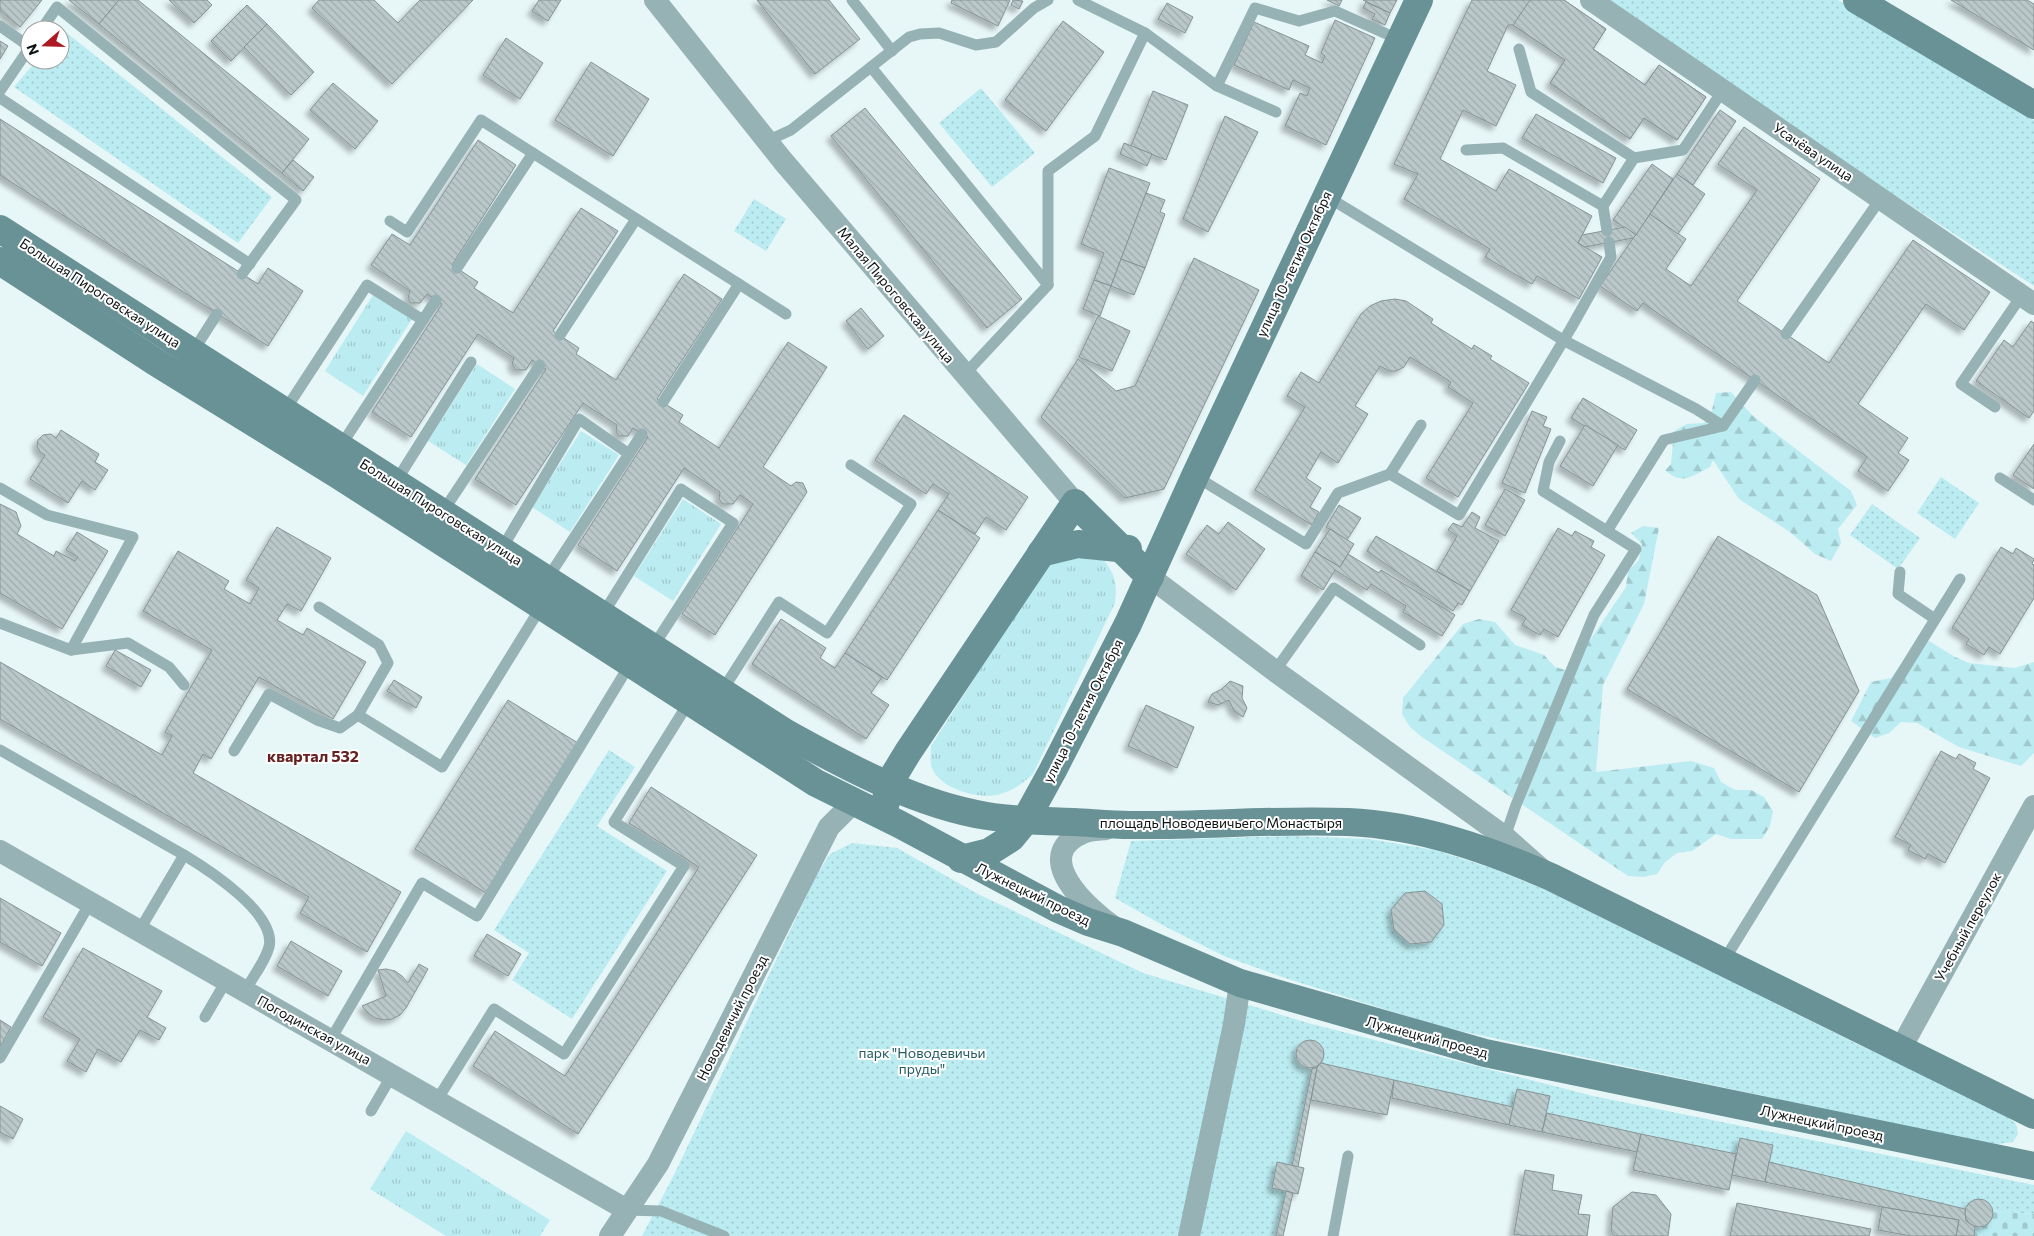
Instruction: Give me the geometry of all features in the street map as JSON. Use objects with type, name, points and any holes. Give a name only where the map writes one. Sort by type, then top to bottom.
[{"type":"main road","name":"улица 10-летия Октября","points":[[961,859],[989,852],[1011,838],[1025,820],[1123,633],[1150,577],[1194,476],[1419,0]]},
{"type":"main road","points":[[1866,2],[2034,105]]},
{"type":"main road","name":"Большая Пироговская улица","points":[[0,229],[786,733],[888,785]]},
{"type":"main road","name":"Большая Пироговская улица","points":[[0,261],[154,361],[340,476],[816,783],[854,802]]},
{"type":"main road","points":[[899,824],[886,805],[888,785],[908,752],[1075,503]]},
{"type":"main road","name":"Малая Пироговская улица","points":[[1075,503],[1150,577]]},
{"type":"main road","name":"улица 10-летия Октября","points":[[1041,553],[1078,544],[1121,549],[1142,548],[1158,542],[1170,529]]},
{"type":"main road","points":[[854,802],[888,785]]},
{"type":"main road","name":"площадь Новодевичьего Монастыря","points":[[888,785],[956,810],[986,816],[1025,820],[1129,825],[1268,821],[1350,822],[1396,828],[1445,838],[1498,854],[1551,877]]},
{"type":"main road","name":"Лужнецкий проезд","points":[[854,802],[1058,909],[1088,922],[1123,933],[1240,984],[1485,1053],[2033,1166]]},
{"type":"main road","points":[[1551,877],[2034,1115]]},
{"type":"street","name":"Малая Пироговская улица","points":[[655,0],[767,141],[964,376],[1075,503]]},
{"type":"street","name":"Усачёва улица","points":[[1591,0],[2028,299]]},
{"type":"street","points":[[1150,577],[1275,671],[1505,837],[1551,877]]},
{"type":"street","name":"Новодевичий проезд","points":[[610,1236],[658,1164],[829,827],[854,802]]},
{"type":"street","name":"Учебный переулок","points":[[1901,1048],[2034,806]]},
{"type":"street","points":[[1123,933],[1093,911],[1074,891],[1066,878],[1061,857],[1064,846],[1085,832],[1129,825]]},
{"type":"street","name":"Погодинская улица","points":[[0,851],[627,1210]]},
{"type":"street","points":[[1189,1236],[1234,1024],[1240,984]]},
{"type":"lane","points":[[852,0],[892,51]]},
{"type":"lane","points":[[767,141],[791,130],[909,37],[920,34],[939,33],[976,45],[996,42],[1034,8],[1048,0]]},
{"type":"lane","points":[[1078,0],[1145,33],[1217,86],[1276,112]]},
{"type":"lane","points":[[48,20],[57,7],[296,200],[242,274]]},
{"type":"lane","points":[[1217,86],[1255,8],[1300,21],[1335,11],[1400,40]]},
{"type":"lane","points":[[0,26],[20,40]]},
{"type":"lane","points":[[964,376],[1048,285],[1048,172],[1095,136],[1145,33]]},
{"type":"lane","points":[[1519,50],[1531,92],[1634,158],[1683,150],[1723,90]]},
{"type":"lane","points":[[0,91],[20,62]]},
{"type":"lane","points":[[871,67],[1048,285]]},
{"type":"lane","points":[[0,98],[250,264]]},
{"type":"lane","points":[[390,220],[407,232],[481,120],[786,314]]},
{"type":"lane","points":[[1466,150],[1503,148],[1603,206]]},
{"type":"lane","points":[[457,268],[533,153]]},
{"type":"lane","points":[[1390,474],[1459,515],[1564,340],[1611,257],[1603,206],[1634,158]]},
{"type":"lane","points":[[1326,196],[1564,340],[1696,409],[1723,426]]},
{"type":"lane","points":[[1786,334],[1881,198]]},
{"type":"lane","points":[[560,335],[636,219]]},
{"type":"lane","points":[[662,402],[739,284]]},
{"type":"lane","points":[[284,412],[367,285],[423,320]]},
{"type":"lane","points":[[1995,407],[1961,384],[2028,299]]},
{"type":"lane","points":[[339,448],[436,300]]},
{"type":"lane","points":[[192,353],[217,314]]},
{"type":"lane","points":[[395,483],[471,362]]},
{"type":"lane","points":[[442,513],[540,365]]},
{"type":"lane","points":[[1607,531],[1664,440],[1723,426],[1755,380]]},
{"type":"lane","points":[[501,550],[579,419],[629,454]]},
{"type":"lane","points":[[1194,476],[1306,544],[1338,493],[1390,474],[1421,425]]},
{"type":"lane","points":[[547,579],[642,434]]},
{"type":"lane","points":[[1505,837],[1526,778],[1594,615],[1636,549],[1543,491],[1549,462],[1560,441]]},
{"type":"lane","points":[[722,691],[779,602],[827,633],[911,504],[851,465]]},
{"type":"lane","points":[[2000,478],[2034,500]]},
{"type":"lane","points":[[0,488],[47,515],[133,537],[71,650]]},
{"type":"lane","points":[[603,614],[681,489],[733,523],[653,646]]},
{"type":"lane","points":[[1900,572],[1898,594],[1935,620]]},
{"type":"lane","points":[[1723,962],[1960,579]]},
{"type":"lane","points":[[1275,671],[1334,588],[1420,645]]},
{"type":"lane","points":[[234,751],[269,694],[318,720],[340,728],[358,715],[388,663],[379,645],[319,607]]},
{"type":"lane","points":[[358,715],[442,767],[541,607]]},
{"type":"lane","points":[[0,623],[71,650],[128,643],[169,667],[184,685]]},
{"type":"lane","points":[[331,1039],[422,883],[477,916],[630,664]]},
{"type":"lane","points":[[437,1100],[494,1009],[564,1054],[684,866],[614,822],[689,702]]},
{"type":"lane","points":[[0,750],[184,855],[226,883],[248,903],[268,930],[269,947],[236,986],[205,1017]]},
{"type":"lane","points":[[139,931],[184,855]]},
{"type":"lane","points":[[0,1058],[90,903]]},
{"type":"lane","points":[[371,1111],[392,1075]]},
{"type":"lane","points":[[1333,1236],[1348,1156]]},
{"type":"lane","points":[[627,1210],[661,1211],[724,1236]]},
{"type":"green space","points":[[1608,0],[1838,0],[2034,120],[2034,286],[1887,190]]},
{"type":"green space","points":[[70,35],[272,197],[238,243],[14,87],[28,70],[70,70]]},
{"type":"green space","points":[[981,88],[1035,153],[992,187],[939,123]]},
{"type":"green space","points":[[754,199],[786,219],[766,251],[734,231]]},
{"type":"green space","points":[[373,295],[412,319],[363,396],[325,371]]},
{"type":"green space","points":[[477,364],[515,389],[466,465],[428,441]]},
{"type":"green space","points":[[1731,392],[1753,416],[1851,491],[1857,505],[1838,529],[1841,543],[1831,561],[1815,554],[1790,532],[1739,499],[1713,460],[1710,467],[1687,478],[1677,478],[1665,470],[1671,464],[1674,431],[1687,424],[1704,423],[1712,410],[1716,393]]},
{"type":"green space","points":[[581,431],[619,455],[570,532],[532,507]]},
{"type":"green space","points":[[1941,477],[1979,503],[1955,539],[1917,513]]},
{"type":"green space","points":[[683,499],[721,524],[673,601],[634,576]]},
{"type":"green space","points":[[1872,504],[1920,538],[1898,569],[1850,535]]},
{"type":"green space","points":[[1643,526],[1659,528],[1644,604],[1603,685],[1596,772],[1691,761],[1714,768],[1721,782],[1735,790],[1751,790],[1764,797],[1773,811],[1770,826],[1762,839],[1731,839],[1716,834],[1692,851],[1677,853],[1665,862],[1657,874],[1643,877],[1628,876],[1422,737],[1410,727],[1402,714],[1403,698],[1463,624],[1479,619],[1495,622],[1515,645],[1544,655],[1555,667],[1569,671],[1626,587],[1628,571],[1639,560],[1642,544],[1631,533]]},
{"type":"green space","points":[[1060,556],[1104,560],[1115,580],[1115,603],[1033,774],[1014,789],[992,796],[964,792],[946,784],[932,769],[931,746],[1046,567]]},
{"type":"green space","points":[[1921,636],[1955,657],[1969,663],[2015,668],[2034,662],[2034,753],[2021,766],[1959,747],[1917,723],[1901,722],[1889,733],[1875,738],[1851,721],[1871,682],[1891,678]]},
{"type":"green space","points":[[609,750],[635,767],[597,826],[667,871],[572,1019],[512,980],[529,953],[494,930]]},
{"type":"green space","points":[[1291,836],[1369,839],[1435,850],[1494,869],[1565,898],[1857,1044],[2000,1111],[2016,1124],[2018,1134],[2013,1142],[1998,1144],[1969,1140],[1442,1027],[1288,979],[1224,956],[1166,927],[1115,898],[1131,841]]},
{"type":"green space","name":"парк \"Новодевичьи пруды\"","points":[[852,843],[897,848],[976,893],[1143,973],[1308,1023],[1593,1096],[2034,1185],[2034,1214],[1993,1211],[1991,1206],[1982,1199],[1971,1201],[1965,1209],[1769,1162],[1772,1145],[1740,1138],[1736,1154],[1547,1113],[1550,1096],[1517,1089],[1513,1107],[1321,1063],[1324,1058],[1322,1047],[1310,1040],[1300,1043],[1296,1053],[1301,1066],[1312,1069],[1292,1165],[1277,1162],[1272,1188],[1286,1191],[1276,1236],[642,1236],[675,1173],[816,876],[830,854]]},
{"type":"green space","points":[[406,1131],[550,1220],[540,1236],[446,1236],[370,1189]]},
{"type":"green space","points":[[1993,1211],[2034,1214],[2034,1236],[1974,1236],[1975,1227],[1981,1228],[1990,1222]]},
{"type":"building","points":[[0,0],[42,0],[26,20],[20,20],[20,27],[0,10]]},
{"type":"building","points":[[69,0],[119,0],[99,24]]},
{"type":"building","points":[[119,0],[138,0],[309,139],[282,173],[99,24]]},
{"type":"building","points":[[169,0],[207,0],[212,5],[194,23]]},
{"type":"building","points":[[319,0],[374,0],[398,23],[420,0],[473,0],[392,84],[312,8]]},
{"type":"building","points":[[539,0],[561,0],[548,21],[532,11]]},
{"type":"building","points":[[757,0],[829,0],[860,39],[815,74]]},
{"type":"building","points":[[952,0],[1010,0],[998,26],[951,3]]},
{"type":"building","points":[[1013,0],[1023,1],[1019,9],[1011,5]]},
{"type":"building","points":[[1327,0],[1342,0],[1339,6]]},
{"type":"building","points":[[1363,0],[1397,0],[1390,13]]},
{"type":"building","points":[[1472,0],[1564,0],[1606,29],[1593,49],[1645,85],[1659,65],[1706,97],[1677,140],[1644,118],[1630,139],[1550,83],[1565,60],[1513,25],[1508,25],[1487,71],[1516,85],[1496,126],[1463,110],[1440,159],[1496,191],[1509,169],[1592,216],[1578,243],[1602,257],[1579,299],[1537,276],[1532,284],[1485,257],[1490,249],[1404,199],[1418,174],[1394,164]]},
{"type":"building","points":[[1530,0],[1564,0],[1606,29],[1593,49],[1645,85],[1659,65],[1706,97],[1677,140],[1644,118],[1630,139],[1550,83],[1565,60],[1513,25]]},
{"type":"building","points":[[1951,0],[2027,0],[2034,4],[2034,50]]},
{"type":"building","points":[[1366,2],[1390,13],[1385,25],[1372,19],[1375,14],[1363,8]]},
{"type":"building","points":[[1167,3],[1193,17],[1185,33],[1158,19]]},
{"type":"building","points":[[247,5],[267,24],[231,61],[211,41]]},
{"type":"building","points":[[1335,20],[1375,38],[1326,145],[1285,126],[1300,93],[1307,96],[1310,88],[1293,80],[1289,90],[1234,65],[1254,22],[1309,46],[1305,55],[1322,63],[1325,56],[1321,53]]},
{"type":"building","points":[[1063,21],[1104,52],[1046,131],[1005,100]]},
{"type":"building","points":[[267,24],[314,72],[291,95],[244,47]]},
{"type":"building","points":[[506,38],[543,63],[520,99],[483,75]]},
{"type":"building","points":[[0,41],[8,46],[0,59]]},
{"type":"building","points":[[591,62],[649,99],[613,156],[555,120]]},
{"type":"building","points":[[333,83],[378,121],[355,149],[310,110]]},
{"type":"building","points":[[1153,91],[1188,105],[1166,160],[1131,146]]},
{"type":"building","points":[[865,108],[1022,299],[987,328],[831,136]]},
{"type":"building","points":[[1720,110],[1736,121],[1693,185],[1677,174]]},
{"type":"building","points":[[1536,114],[1616,158],[1603,183],[1522,138]]},
{"type":"building","points":[[1225,116],[1258,132],[1208,232],[1183,219]]},
{"type":"building","points":[[0,119],[258,284],[268,268],[303,291],[268,346],[0,175]]},
{"type":"building","points":[[1744,127],[1820,179],[1737,301],[1829,363],[1913,240],[1990,292],[1964,330],[1926,304],[1858,404],[1908,438],[1898,453],[1909,460],[1888,491],[1858,471],[1867,457],[1643,303],[1637,311],[1600,286],[1650,214],[1686,239],[1666,269],[1691,286],[1757,190],[1718,164]]},
{"type":"building","points":[[478,140],[516,165],[452,265],[478,282],[474,288],[513,313],[581,208],[618,231],[553,331],[579,348],[576,354],[616,380],[684,274],[722,299],[657,399],[683,415],[679,422],[719,448],[788,342],[827,367],[763,467],[791,486],[796,482],[803,483],[807,492],[715,635],[682,614],[753,504],[740,495],[733,504],[723,504],[719,499],[720,492],[684,468],[617,571],[578,545],[648,437],[633,428],[628,436],[619,436],[616,431],[617,425],[583,403],[516,505],[475,479],[546,369],[532,360],[526,370],[516,370],[512,364],[514,358],[478,334],[411,437],[372,412],[442,304],[427,294],[420,303],[411,303],[408,298],[410,291],[371,265],[392,234],[410,245]]},
{"type":"building","points":[[1124,143],[1152,154],[1147,166],[1120,154]]},
{"type":"building","points":[[293,160],[314,177],[303,191],[282,173]]},
{"type":"building","points":[[1652,164],[1673,179],[1636,235],[1613,220]]},
{"type":"building","points":[[1109,168],[1150,183],[1111,286],[1094,280],[1104,253],[1081,244]]},
{"type":"building","points":[[1677,174],[1705,194],[1678,234],[1650,214]]},
{"type":"building","points":[[1146,193],[1165,200],[1160,212],[1165,214],[1145,268],[1121,259]]},
{"type":"building","points":[[1625,227],[1636,235],[1633,238],[1585,247],[1578,243],[1582,235]]},
{"type":"building","points":[[1194,258],[1259,290],[1164,489],[1125,498],[1041,417],[1078,359],[1116,391],[1135,386]]},
{"type":"building","points":[[1121,259],[1145,268],[1134,295],[1111,286]]},
{"type":"building","points":[[1094,280],[1111,286],[1100,316],[1083,309]]},
{"type":"building","points":[[1395,299],[1406,301],[1433,319],[1431,323],[1472,349],[1474,345],[1492,356],[1490,359],[1529,383],[1458,497],[1426,478],[1473,403],[1448,387],[1451,382],[1410,357],[1404,367],[1396,371],[1389,371],[1380,366],[1355,406],[1368,414],[1338,463],[1321,452],[1306,478],[1321,488],[1310,507],[1319,512],[1312,525],[1255,490],[1305,407],[1287,396],[1301,372],[1319,383],[1361,314],[1370,306],[1381,301]]},
{"type":"building","points":[[861,308],[884,336],[868,349],[846,321]]},
{"type":"building","points":[[1098,316],[1130,331],[1112,371],[1079,357]]},
{"type":"building","points":[[2031,321],[2034,323],[2034,411],[2029,418],[1976,381],[2004,340],[2013,347]]},
{"type":"building","points":[[1583,398],[1637,430],[1625,450],[1571,418]]},
{"type":"building","points":[[1532,411],[1547,417],[1543,426],[1551,429],[1525,493],[1502,483]]},
{"type":"building","points":[[904,415],[1028,497],[1006,530],[986,517],[975,534],[938,510],[949,494],[933,484],[926,494],[875,460]]},
{"type":"building","points":[[1585,425],[1618,445],[1593,486],[1560,466]]},
{"type":"building","points":[[61,430],[99,454],[95,462],[108,470],[95,490],[82,481],[68,503],[30,479],[45,455],[40,452],[37,446],[38,440],[43,435],[51,434],[56,438]]},
{"type":"building","points":[[2034,444],[2034,489],[2013,475]]},
{"type":"building","points":[[1505,489],[1525,500],[1505,536],[1485,525]]},
{"type":"building","points":[[0,504],[16,512],[21,526],[17,534],[54,556],[56,551],[75,561],[78,557],[66,550],[77,532],[108,551],[62,629],[0,593]]},
{"type":"building","points":[[1339,505],[1361,518],[1347,540],[1326,527]]},
{"type":"building","points":[[938,510],[980,538],[887,680],[845,653]]},
{"type":"building","points":[[1472,512],[1480,517],[1475,528],[1499,541],[1470,591],[1437,571],[1457,536],[1448,530],[1453,523],[1462,527]]},
{"type":"building","points":[[1228,522],[1265,549],[1236,590],[1186,554],[1207,525],[1219,534]]},
{"type":"building","points":[[277,527],[331,558],[301,611],[287,604],[277,620],[303,635],[307,628],[366,662],[333,719],[259,677],[211,759],[203,754],[193,773],[401,892],[367,952],[300,913],[309,897],[0,719],[0,662],[162,755],[172,736],[165,732],[212,650],[143,611],[178,551],[229,581],[224,589],[250,604],[259,588],[246,580]]},
{"type":"building","points":[[1558,528],[1572,536],[1575,531],[1594,541],[1591,547],[1605,555],[1558,637],[1544,629],[1540,635],[1522,625],[1526,618],[1511,610]]},
{"type":"building","points":[[1330,529],[1354,544],[1340,567],[1315,552]]},
{"type":"building","points":[[1376,536],[1470,591],[1462,605],[1458,603],[1453,611],[1367,551]]},
{"type":"building","points":[[1718,536],[1817,595],[1859,691],[1799,792],[1627,689]]},
{"type":"building","points":[[2001,547],[2013,554],[2016,548],[2034,559],[2032,564],[2034,565],[2034,598],[2000,654],[1989,647],[1984,655],[1966,644],[1969,639],[1952,628]]},
{"type":"building","points":[[1315,552],[1340,567],[1348,554],[1379,573],[1381,570],[1455,615],[1442,636],[1403,612],[1406,606],[1371,584],[1367,590],[1335,570],[1323,590],[1301,576]]},
{"type":"building","points":[[781,619],[826,648],[820,658],[835,668],[845,653],[882,677],[871,693],[889,705],[866,739],[752,664]]},
{"type":"building","points":[[115,650],[151,670],[141,687],[106,666]]},
{"type":"building","points":[[394,680],[422,697],[416,708],[387,691]]},
{"type":"building","points":[[1230,681],[1243,686],[1242,698],[1247,708],[1243,717],[1234,711],[1229,700],[1218,705],[1208,702],[1212,694],[1222,689]]},
{"type":"building","points":[[508,700],[578,743],[486,893],[415,849]]},
{"type":"building","points":[[1146,705],[1194,727],[1177,768],[1128,746]]},
{"type":"building","points":[[1941,751],[1956,759],[1959,754],[1976,763],[1973,769],[1990,778],[1945,863],[1928,854],[1925,859],[1908,850],[1911,845],[1895,837]]},
{"type":"building","points":[[651,787],[757,855],[578,1134],[473,1066],[495,1031],[565,1076],[699,867],[629,823]]},
{"type":"building","points":[[1425,891],[1442,904],[1444,925],[1431,942],[1410,944],[1394,930],[1391,910],[1405,893]]},
{"type":"building","points":[[0,898],[61,933],[42,966],[0,942]]},
{"type":"building","points":[[487,934],[521,954],[508,976],[474,956]]},
{"type":"building","points":[[291,941],[342,971],[328,996],[277,966]]},
{"type":"building","points":[[83,948],[162,991],[147,1017],[166,1028],[159,1040],[140,1030],[121,1062],[98,1049],[86,1072],[67,1061],[80,1039],[43,1017]]},
{"type":"building","points":[[419,964],[428,969],[400,1015],[384,1020],[375,1018],[362,1006],[386,996],[378,970],[395,971],[408,983]]},
{"type":"building","points":[[0,1020],[11,1027],[0,1047]]},
{"type":"building","points":[[1310,1040],[1320,1044],[1324,1054],[1320,1064],[1310,1068],[1300,1064],[1296,1054],[1300,1044]]},
{"type":"building","points":[[1321,1063],[1394,1080],[1387,1115],[1311,1100],[1317,1067]]},
{"type":"building","points":[[1317,1067],[1298,1167],[1292,1166],[1312,1069]]},
{"type":"building","points":[[1394,1080],[1513,1107],[1509,1125],[1392,1098]]},
{"type":"building","points":[[1517,1089],[1550,1096],[1542,1132],[1509,1125]]},
{"type":"building","points":[[0,1106],[23,1119],[13,1139],[0,1132]]},
{"type":"building","points":[[1547,1113],[1641,1134],[1637,1152],[1542,1132]]},
{"type":"building","points":[[1641,1134],[1736,1154],[1729,1190],[1633,1170]]},
{"type":"building","points":[[1740,1138],[1773,1145],[1765,1182],[1732,1175]]},
{"type":"building","points":[[1277,1162],[1304,1168],[1298,1194],[1272,1188]]},
{"type":"building","points":[[1769,1162],[1965,1209],[1966,1221],[1975,1227],[1974,1236],[1956,1236],[1959,1220],[1882,1207],[1765,1182]]},
{"type":"building","points":[[1525,1170],[1554,1175],[1552,1190],[1582,1195],[1578,1214],[1590,1215],[1587,1236],[1527,1236],[1514,1234]]},
{"type":"building","points":[[1286,1191],[1293,1193],[1283,1236],[1276,1236]]},
{"type":"building","points":[[1632,1192],[1656,1195],[1671,1214],[1668,1236],[1615,1236],[1611,1231],[1613,1207]]},
{"type":"building","points":[[1979,1199],[1989,1203],[1993,1213],[1989,1223],[1979,1227],[1969,1223],[1965,1213],[1969,1203]]},
{"type":"building","points":[[1737,1203],[1871,1229],[1869,1236],[1730,1236]]},
{"type":"building","points":[[1882,1207],[1959,1220],[1956,1236],[1911,1236],[1878,1230]]},
{"type":"district","name":"квартал 532","points":[[313,756]]}]
